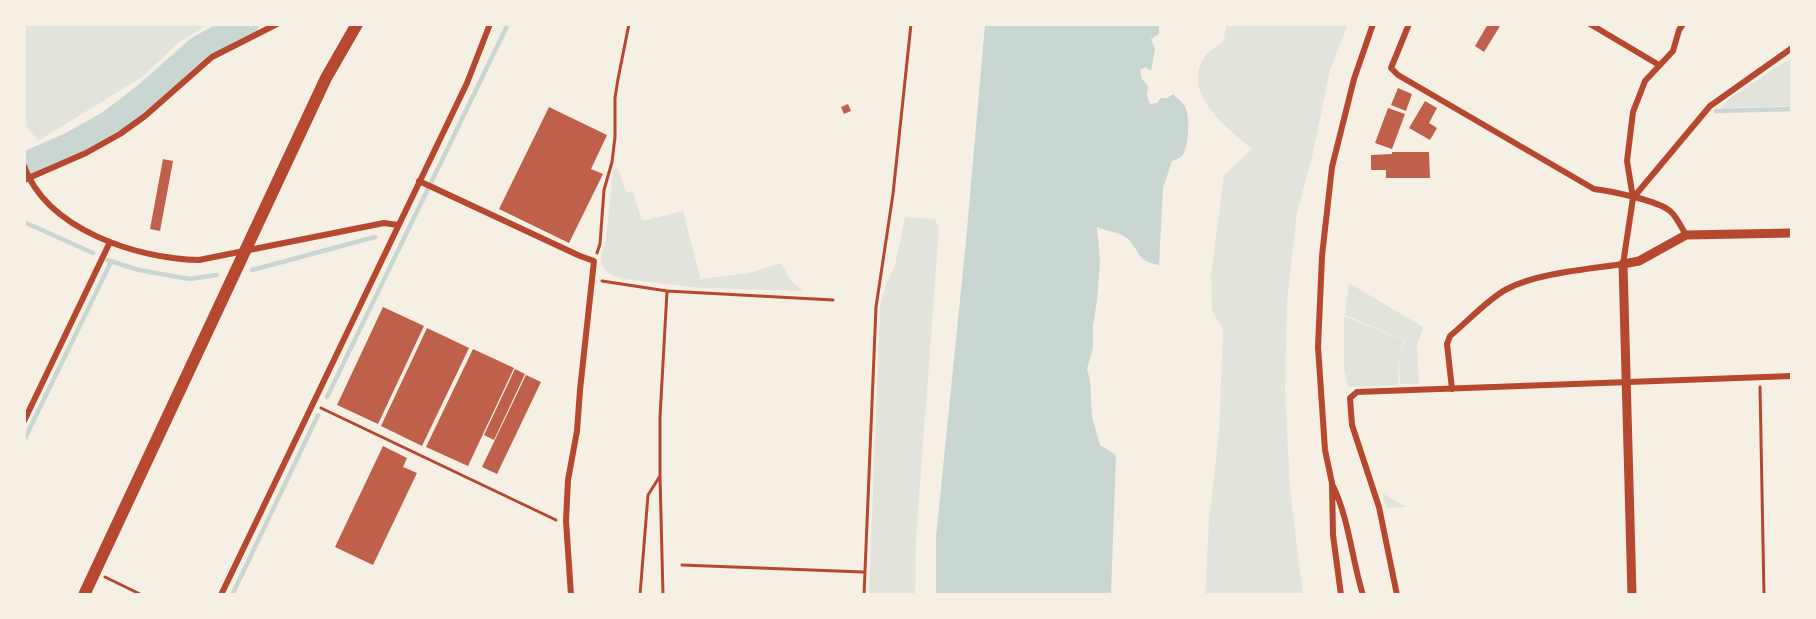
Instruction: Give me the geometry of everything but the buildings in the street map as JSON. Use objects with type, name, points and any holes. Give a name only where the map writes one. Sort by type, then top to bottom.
[{"type":"main road","points":[[84,595],[326,78],[357,24]]},
{"type":"street","points":[[277,24],[212,57],[145,116],[120,134],[86,153],[26,174],[44,198],[58,212],[78,226],[137,252],[176,259],[199,260],[384,223],[398,225]]},
{"type":"street","points":[[221,595],[314,405],[398,225],[421,182],[467,83],[490,24]]},
{"type":"street","points":[[1341,595],[1334,535],[1332,483],[1325,450],[1318,347],[1322,256],[1332,167],[1354,79],[1373,24]]},
{"type":"street","points":[[1409,24],[1391,68],[1398,75],[1594,189],[1619,193],[1662,205],[1672,212],[1686,235]]},
{"type":"street","points":[[1590,24],[1659,65]]},
{"type":"street","points":[[1632,595],[1623,264],[1633,198],[1627,161],[1633,112],[1645,81],[1673,51],[1683,24]]},
{"type":"street","points":[[1633,198],[1710,106],[1792,48]]},
{"type":"street","points":[[421,182],[594,261],[577,431],[568,480],[566,521],[571,595]]},
{"type":"street","points":[[1452,389],[1447,344],[1450,336],[1506,289],[1529,281],[1580,270],[1639,261],[1686,235],[1792,233]]},
{"type":"street","points":[[24,421],[110,242]]},
{"type":"street","points":[[1397,595],[1379,507],[1352,425],[1350,398],[1357,392],[1792,376]]},
{"type":"street","points":[[1332,483],[1341,503],[1363,595]]},
{"type":"path","points":[[594,261],[600,244],[604,190],[612,162],[615,137],[615,98],[629,24]]},
{"type":"path","points":[[864,595],[876,307],[893,194],[911,24]]},
{"type":"path","points":[[593,279],[667,291],[833,300]]},
{"type":"path","points":[[663,595],[660,417],[667,291]]},
{"type":"path","points":[[1760,377],[1764,595]]},
{"type":"path","points":[[314,405],[556,521],[566,521]]},
{"type":"path","points":[[640,595],[648,495],[660,476]]},
{"type":"path","points":[[682,565],[864,572]]},
{"type":"path","points":[[95,572],[142,595]]},
{"type":"shaded area","points":[[24,24],[208,24],[178,43],[142,77],[38,141],[24,123]]},
{"type":"shaded area","points":[[985,24],[1159,24],[1159,34],[1151,39],[1155,49],[1151,71],[1145,67],[1140,70],[1142,79],[1148,86],[1147,96],[1150,104],[1157,103],[1161,98],[1167,98],[1173,94],[1186,109],[1188,134],[1186,148],[1181,157],[1172,161],[1163,188],[1159,265],[1146,261],[1125,237],[1097,227],[1100,262],[1093,325],[1093,347],[1087,369],[1090,380],[1092,417],[1100,445],[1116,455],[1111,595],[936,595],[936,537]]},
{"type":"shaded area","points":[[1226,24],[1348,24],[1330,70],[1313,153],[1297,212],[1287,303],[1285,389],[1290,490],[1303,595],[1205,595],[1209,520],[1219,432],[1223,329],[1212,311],[1211,275],[1224,175],[1252,149],[1210,108],[1202,95],[1198,82],[1199,69],[1206,55],[1224,40]]},
{"type":"shaded area","points":[[1792,57],[1792,106],[1720,108],[1729,99]]},
{"type":"shaded area","points":[[618,168],[626,193],[633,191],[642,221],[683,211],[701,281],[701,279],[749,273],[781,263],[791,281],[803,291],[703,288],[613,276],[605,270],[601,257],[606,239],[613,170]]},
{"type":"shaded area","points":[[905,217],[935,219],[939,228],[916,539],[915,595],[869,595],[880,306],[885,287],[895,265]]},
{"type":"shaded area","points":[[1349,283],[1423,327],[1417,346],[1419,384],[1400,384],[1399,358],[1405,340],[1345,315]]},
{"type":"shaded area","points":[[1344,316],[1404,340],[1399,358],[1398,385],[1348,387],[1344,368]]},
{"type":"shaded area","points":[[1382,493],[1406,507],[1386,508]]},
{"type":"waterway","points":[[24,166],[70,146],[111,123],[146,96],[199,49],[245,24]]},
{"type":"waterway","points":[[327,397],[508,24]]},
{"type":"waterway","points":[[1716,111],[1792,109]]},
{"type":"waterway","points":[[24,222],[93,253]]},
{"type":"waterway","points":[[252,270],[375,237]]},
{"type":"waterway","points":[[107,260],[139,270],[189,279],[217,275]]},
{"type":"waterway","points":[[24,440],[111,262]]},
{"type":"waterway","points":[[232,595],[318,415]]}]
